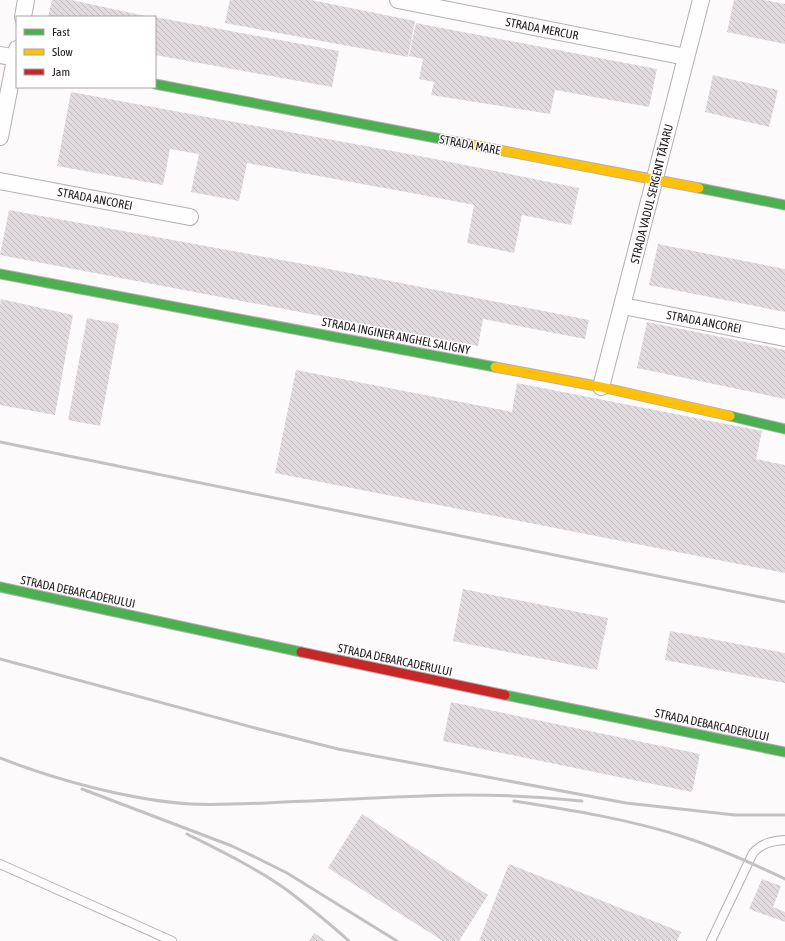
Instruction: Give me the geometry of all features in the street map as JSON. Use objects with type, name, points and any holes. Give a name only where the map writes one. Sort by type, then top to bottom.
[{"type":"street","points":[[23,16],[26,0]]},
{"type":"street","name":"STRADA MERCUR","points":[[398,0],[686,57]]},
{"type":"street","name":"STRADA VADUL SERGENT TĂTARU","points":[[601,387],[701,0]]},
{"type":"street","points":[[0,137],[12,55]]},
{"type":"street","name":"STRADA MARE","points":[[156,84],[785,205]]},
{"type":"street","name":"STRADA ANCOREI","points":[[0,181],[190,217]]},
{"type":"street","name":"STRADA INGINER ANGHEL SALIGNY","points":[[0,274],[601,387],[785,430]]},
{"type":"street","name":"STRADA ANCOREI","points":[[623,306],[785,338]]},
{"type":"street","name":"STRADA DEBARCADERULUI","points":[[0,587],[350,663],[785,752]]},
{"type":"lane","points":[[711,941],[753,853],[758,847],[765,843],[785,840]]},
{"type":"lane","points":[[0,864],[172,941]]},
{"type":"building","points":[[52,0],[71,0],[145,16],[48,16]]},
{"type":"building","points":[[230,0],[311,0],[415,21],[408,57],[225,23]]},
{"type":"building","points":[[734,0],[764,0],[785,4],[785,44],[727,32]]},
{"type":"building","points":[[156,17],[339,51],[332,87],[156,55]]},
{"type":"building","points":[[416,23],[657,69],[649,107],[555,90],[550,114],[431,95],[434,82],[419,79],[423,59],[409,56]]},
{"type":"building","points":[[713,75],[778,90],[769,127],[705,112]]},
{"type":"building","points":[[71,92],[425,157],[579,188],[571,225],[522,215],[514,253],[467,243],[474,205],[417,194],[247,163],[239,201],[191,192],[199,154],[170,149],[163,185],[57,166]]},
{"type":"building","points":[[9,210],[309,265],[589,320],[585,339],[483,319],[478,346],[0,255]]},
{"type":"building","points":[[658,244],[785,269],[785,312],[649,285]]},
{"type":"building","points":[[1,299],[73,315],[55,415],[0,405]]},
{"type":"building","points":[[87,318],[119,324],[100,426],[68,420]]},
{"type":"building","points":[[647,322],[785,350],[785,399],[637,368]]},
{"type":"building","points":[[296,370],[512,412],[517,383],[762,431],[756,459],[785,465],[785,573],[275,473]]},
{"type":"building","points":[[463,589],[608,618],[597,670],[453,641]]},
{"type":"building","points":[[670,631],[785,653],[785,683],[665,660]]},
{"type":"building","points":[[451,702],[700,754],[692,792],[443,741]]},
{"type":"building","points":[[362,814],[488,895],[459,941],[443,941],[328,868]]},
{"type":"building","points":[[509,864],[681,932],[677,941],[479,941]]},
{"type":"building","points":[[762,879],[781,886],[773,907],[785,912],[785,922],[749,909]]},
{"type":"building","points":[[314,933],[326,941],[309,941]]},
{"type":"railway","points":[[0,442],[785,602]]},
{"type":"railway","points":[[0,659],[338,749],[626,803],[735,815],[785,815]]},
{"type":"railway","points":[[0,758],[45,774],[94,788],[143,798],[190,804],[235,804],[408,796],[467,795],[525,796],[582,801]]},
{"type":"railway","points":[[82,789],[232,846],[257,858],[287,873],[397,941]]},
{"type":"railway","points":[[514,801],[599,816],[663,831],[697,841],[785,879]]},
{"type":"railway","points":[[187,834],[263,874],[311,908],[349,941]]},
{"type":"traffic: fast","points":[[156,84],[467,144]]},
{"type":"traffic: fast","points":[[699,188],[785,205]]},
{"type":"traffic: fast","points":[[0,274],[495,367]]},
{"type":"traffic: fast","points":[[730,416],[785,429]]},
{"type":"traffic: fast","points":[[0,587],[301,652]]},
{"type":"traffic: fast","points":[[505,695],[785,752]]},
{"type":"traffic: slow","points":[[467,144],[699,188]]},
{"type":"traffic: slow","points":[[495,367],[601,387],[730,416]]},
{"type":"traffic: jam","points":[[301,652],[505,695]]}]
